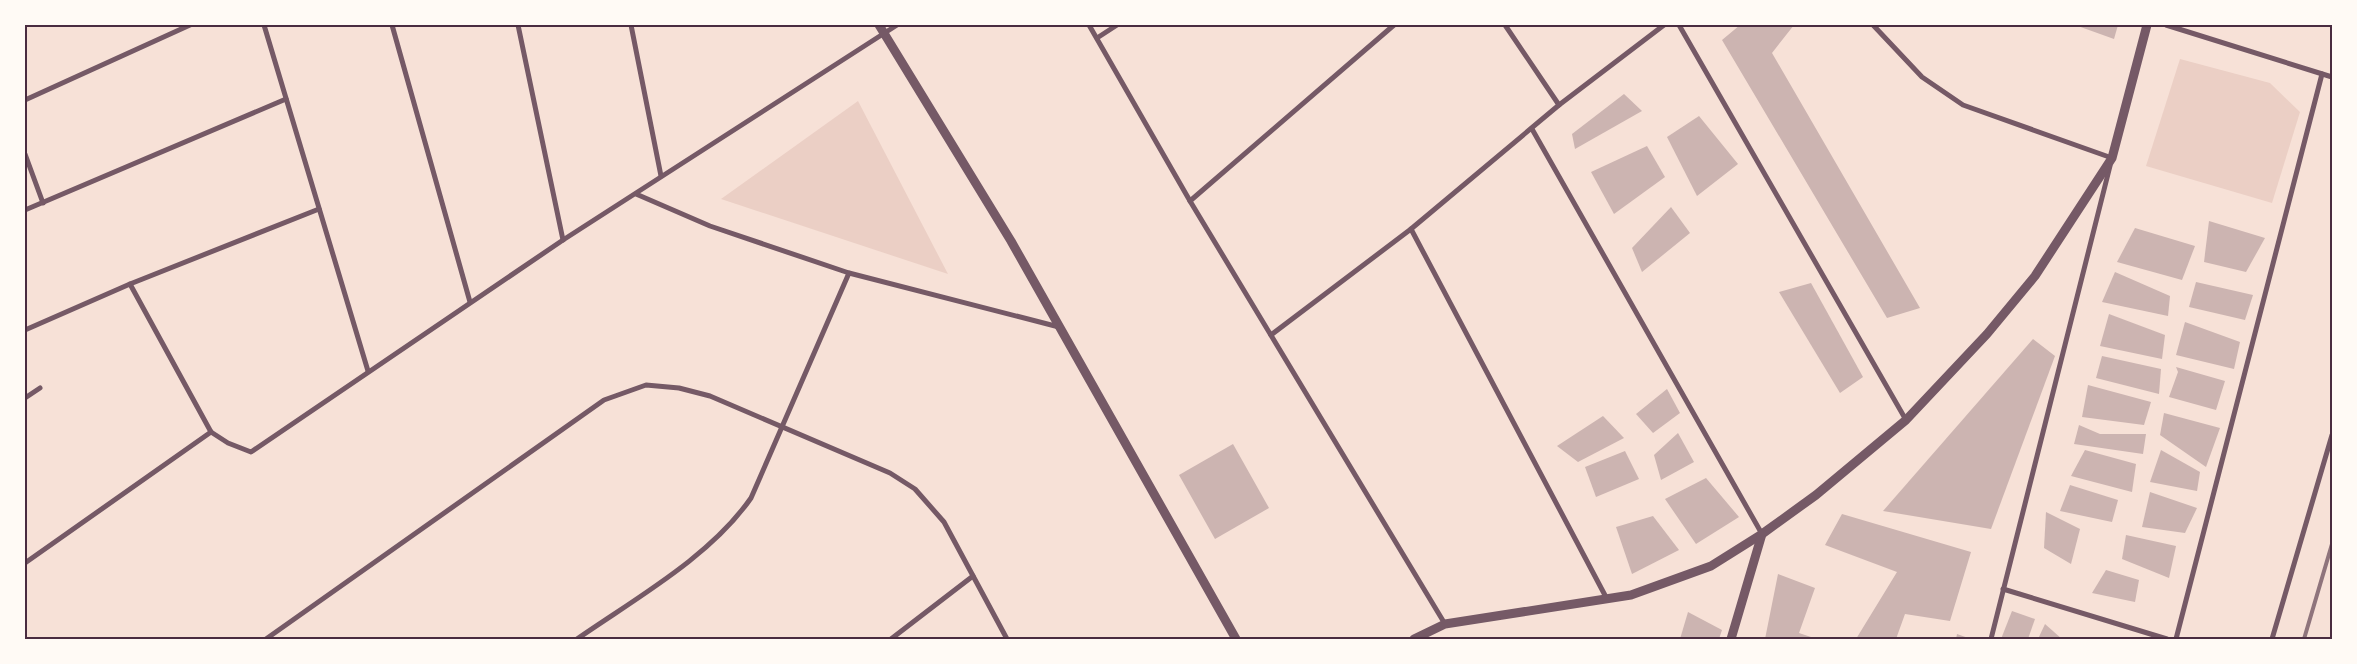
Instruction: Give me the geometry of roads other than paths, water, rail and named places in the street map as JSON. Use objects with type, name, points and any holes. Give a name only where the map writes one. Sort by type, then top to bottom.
[{"type":"street","points":[[25,100],[190,25]]},
{"type":"street","points":[[264,25],[368,371]]},
{"type":"street","points":[[392,25],[470,302]]},
{"type":"street","points":[[518,25],[563,240]]},
{"type":"street","points":[[631,25],[661,176]]},
{"type":"street","points":[[130,284],[211,432],[228,443],[251,452],[470,302],[636,194],[881,29],[897,25]]},
{"type":"street","points":[[1089,25],[1190,201],[1444,624]]},
{"type":"street","points":[[1097,38],[1117,25]]},
{"type":"street","points":[[1190,201],[1394,25]]},
{"type":"street","points":[[1504,25],[1559,105]]},
{"type":"street","points":[[1272,335],[1411,229],[1559,105],[1664,25]]},
{"type":"street","points":[[1679,25],[1906,420]]},
{"type":"street","points":[[1873,25],[1922,77],[1963,105],[2112,158]]},
{"type":"street","points":[[1991,639],[2147,25]]},
{"type":"street","points":[[2166,25],[2332,77]]},
{"type":"street","points":[[881,29],[1011,241],[1236,639]]},
{"type":"street","points":[[2176,639],[2322,74]]},
{"type":"street","points":[[25,210],[286,99]]},
{"type":"street","points":[[1532,129],[1762,534],[1731,639]]},
{"type":"street","points":[[25,154],[44,203]]},
{"type":"street","points":[[1414,639],[1444,624],[1631,595],[1704,569],[1762,534],[1816,496],[1906,420],[1987,334],[2035,276],[2112,158]]},
{"type":"street","points":[[636,194],[710,226],[849,273],[1060,327]]},
{"type":"street","points":[[25,330],[130,284],[319,209]]},
{"type":"street","points":[[1411,229],[1607,599]]},
{"type":"street","points":[[577,639],[691,559],[739,515],[751,498],[784,426],[849,273]]},
{"type":"street","points":[[266,639],[596,406],[612,397],[646,385],[679,388],[710,396],[784,426],[890,473],[914,489],[944,522],[1007,639]]},
{"type":"street","points":[[25,398],[40,388]]},
{"type":"street","points":[[25,562],[211,432]]},
{"type":"street","points":[[2272,639],[2332,435]]},
{"type":"street","points":[[890,639],[973,576]]},
{"type":"street","points":[[2003,589],[2167,639]]},
{"type":"railway","points":[[2304,639],[2332,544]]}]
